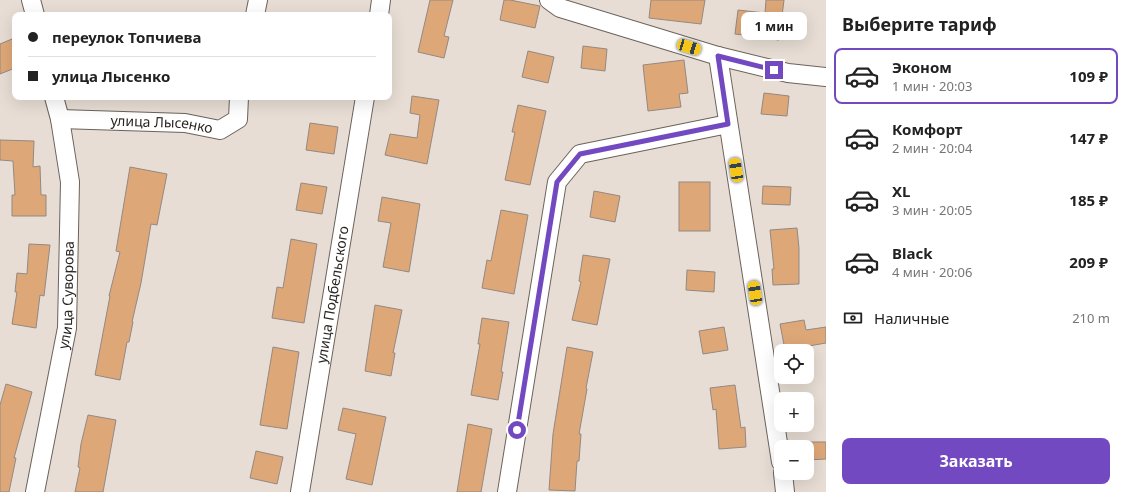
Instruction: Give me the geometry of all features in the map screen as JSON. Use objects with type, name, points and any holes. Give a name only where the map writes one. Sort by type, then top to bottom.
[{"type":"street","points":[[32,0],[34,12]]},
{"type":"street","points":[[256,12],[258,0]]},
{"type":"street","points":[[379,12],[381,0]]},
{"type":"street","points":[[549,0],[560,8],[718,56],[788,73],[826,77]]},
{"type":"street","points":[[718,56],[778,440]]},
{"type":"street","name":"улица Суворова","points":[[35,492],[67,328],[70,182],[60,119],[55,100]]},
{"type":"street","name":"улица Лысенко","points":[[60,119],[185,123],[220,130],[238,119],[239,100]]},
{"type":"street","name":"улица Подбельского","points":[[300,492],[365,100]]},
{"type":"street","points":[[507,492],[557,182],[580,154],[728,124]]},
{"type":"street","points":[[784,480],[785,492]]},
{"type":"building","points":[[430,0],[453,0],[444,36],[449,37],[444,58],[418,52]]},
{"type":"building","points":[[504,0],[540,6],[535,28],[500,20]]},
{"type":"building","points":[[651,0],[705,0],[701,24],[649,18]]},
{"type":"building","points":[[766,0],[784,0],[779,40],[735,34],[738,10],[765,13]]},
{"type":"building","points":[[12,39],[12,69],[0,74],[0,44]]},
{"type":"building","points":[[583,46],[607,49],[605,71],[581,68]]},
{"type":"building","points":[[528,51],[554,57],[548,83],[522,77]]},
{"type":"building","points":[[684,60],[688,93],[679,94],[681,107],[648,111],[643,65]]},
{"type":"building","points":[[764,93],[789,96],[787,116],[761,114]]},
{"type":"building","points":[[412,96],[439,100],[427,164],[385,155],[390,134],[417,138],[420,115],[410,113]]},
{"type":"building","points":[[518,105],[546,111],[530,185],[505,180],[515,132],[512,132]]},
{"type":"building","points":[[310,123],[338,127],[334,154],[306,150]]},
{"type":"building","points":[[0,140],[34,141],[33,167],[40,166],[41,195],[46,195],[46,216],[12,216],[12,195],[15,195],[13,161],[0,160]]},
{"type":"building","points":[[130,167],[167,174],[157,225],[151,224],[141,283],[120,380],[95,375],[109,296],[120,252],[116,251]]},
{"type":"building","points":[[679,182],[710,182],[710,231],[679,231]]},
{"type":"building","points":[[301,183],[327,187],[322,214],[296,210]]},
{"type":"building","points":[[763,186],[791,187],[790,205],[762,204]]},
{"type":"building","points":[[594,191],[620,196],[615,222],[590,217]]},
{"type":"building","points":[[382,197],[420,204],[409,272],[383,267],[391,223],[378,221]]},
{"type":"building","points":[[501,210],[528,215],[514,294],[482,288],[487,260],[491,261]]},
{"type":"building","points":[[797,228],[799,248],[799,284],[773,285],[772,269],[774,269],[770,230]]},
{"type":"building","points":[[291,239],[317,244],[304,323],[272,318],[277,287],[283,288]]},
{"type":"building","points":[[29,244],[50,245],[44,296],[40,295],[36,328],[12,324],[17,292],[15,292],[17,273],[27,274]]},
{"type":"building","points":[[583,255],[610,259],[597,325],[572,320],[581,282],[579,281]]},
{"type":"building","points":[[687,270],[715,272],[714,292],[686,290]]},
{"type":"building","points":[[375,305],[402,310],[393,353],[395,353],[391,376],[365,371]]},
{"type":"building","points":[[482,318],[509,322],[498,400],[471,395],[480,344],[478,344]]},
{"type":"building","points":[[804,320],[806,330],[826,327],[826,343],[814,345],[784,344],[780,324]]},
{"type":"building","points":[[724,327],[728,350],[703,354],[699,331]]},
{"type":"building","points":[[273,347],[299,352],[287,429],[260,425]]},
{"type":"building","points":[[567,347],[593,352],[579,434],[581,434],[575,491],[549,490],[553,434]]},
{"type":"building","points":[[6,384],[32,392],[14,458],[16,458],[9,492],[0,492],[0,405]]},
{"type":"building","points":[[735,385],[741,428],[745,427],[746,447],[719,449],[716,409],[713,410],[710,388]]},
{"type":"building","points":[[343,408],[386,417],[372,485],[346,479],[356,434],[338,430]]},
{"type":"building","points":[[88,415],[116,420],[103,492],[75,492],[80,468],[78,467],[81,444]]},
{"type":"building","points":[[468,424],[492,429],[481,492],[457,492]]},
{"type":"building","points":[[814,442],[826,442],[826,459],[814,460]]},
{"type":"building","points":[[256,451],[283,457],[277,484],[250,478]]},
{"type":"route","points":[[517,430],[557,182],[580,154],[728,124],[718,56],[774,70]]}]
